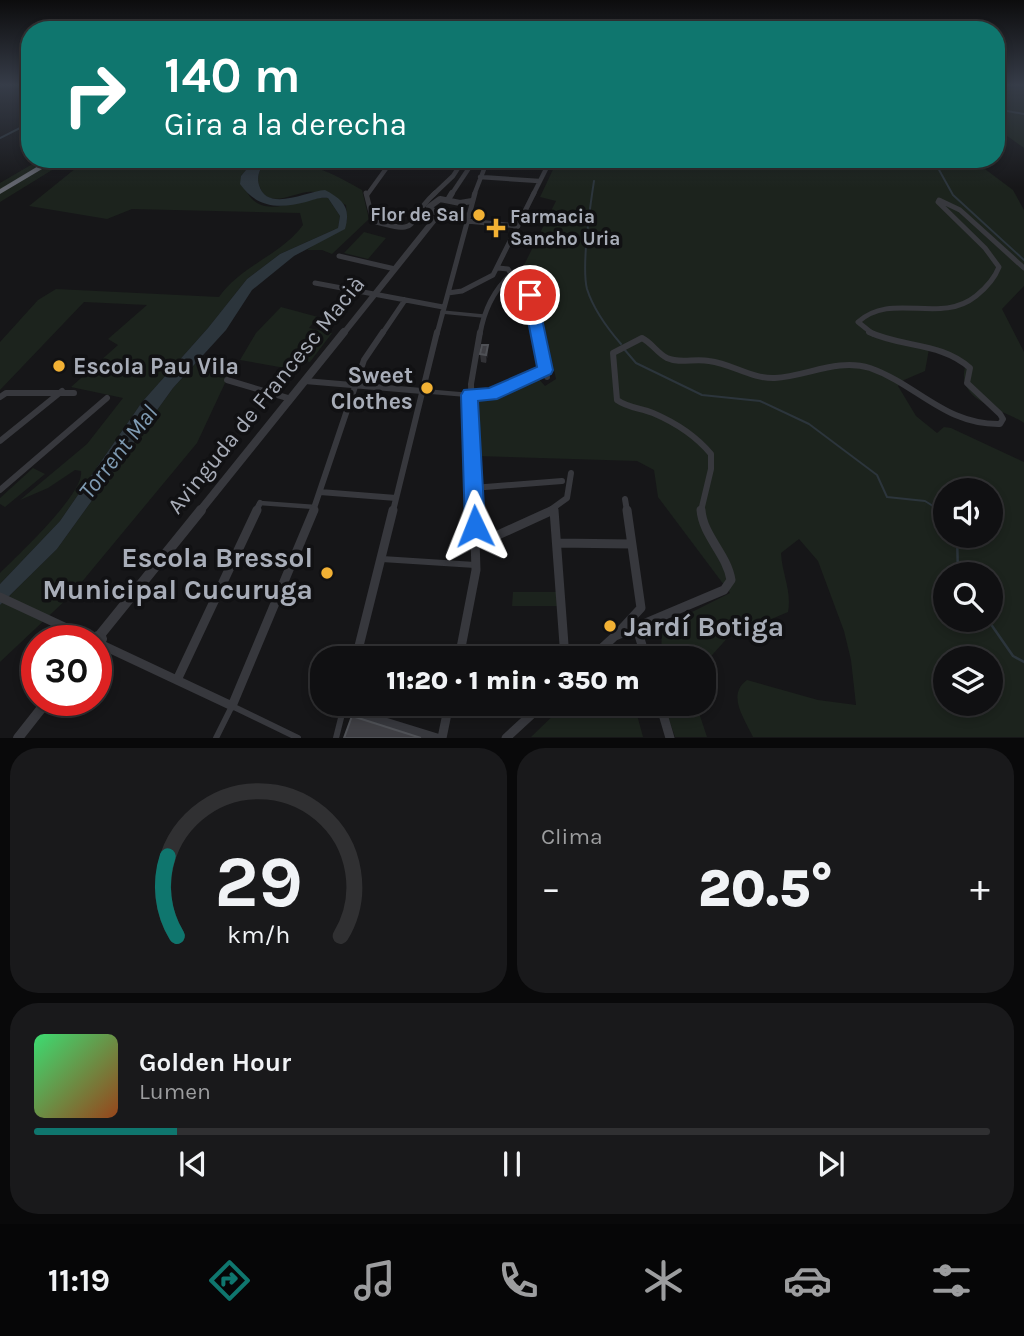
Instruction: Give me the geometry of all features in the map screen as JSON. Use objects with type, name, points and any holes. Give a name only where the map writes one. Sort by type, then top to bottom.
[{"type":"highway","points":[[0,186],[31,168]]},
{"type":"highway","points":[[0,191],[40,168]]},
{"type":"street","points":[[386,168],[366,192],[373,221],[404,230],[409,228],[418,212],[458,168]]},
{"type":"street","points":[[446,198],[468,168]]},
{"type":"street","points":[[359,646],[421,401],[425,375],[472,201],[484,168]]},
{"type":"street","points":[[448,293],[462,291],[494,275],[544,168]]},
{"type":"street","points":[[480,177],[539,181]]},
{"type":"street","points":[[434,193],[458,203],[472,201]]},
{"type":"street","name":"Avinguda de Francesc Macià","points":[[108,625],[395,269],[434,213],[429,207],[431,202],[446,198]]},
{"type":"street","points":[[615,636],[638,629],[724,590],[730,583],[730,572],[710,537],[701,514],[702,496],[712,466],[711,454],[694,439],[653,414],[625,406],[617,400],[613,353],[637,339],[647,339],[660,354],[683,363],[702,359],[761,378],[790,377],[846,363],[870,369],[960,417],[976,422],[1000,424],[1003,419],[1001,414],[979,398],[967,383],[970,368],[963,359],[941,349],[870,333],[858,322],[874,310],[905,307],[940,310],[963,306],[994,282],[999,267],[985,248],[938,202],[940,200],[960,210],[1024,268]]},
{"type":"street","points":[[452,213],[457,210],[458,203]]},
{"type":"street","points":[[418,212],[452,213],[468,219],[518,226]]},
{"type":"street","points":[[339,256],[395,269]]},
{"type":"street","points":[[461,646],[476,565],[470,395],[483,316],[507,277],[508,269],[498,268]]},
{"type":"street","points":[[305,381],[491,395],[546,373],[530,295],[524,285],[507,277],[494,275]]},
{"type":"street","points":[[315,283],[483,316]]},
{"type":"street","points":[[216,737],[232,706],[315,508],[364,360],[405,300]]},
{"type":"street","points":[[227,380],[291,399]]},
{"type":"street","points":[[0,442],[62,391]]},
{"type":"street","points":[[0,397],[6,393],[74,393]]},
{"type":"street","points":[[0,490],[107,398]]},
{"type":"street","points":[[475,545],[554,509],[567,498],[572,473]]},
{"type":"street","points":[[473,488],[562,481]]},
{"type":"street","points":[[320,492],[396,498]]},
{"type":"street","points":[[604,646],[641,608],[625,499]]},
{"type":"street","points":[[177,680],[260,503],[315,508]]},
{"type":"street","points":[[554,509],[564,646]]},
{"type":"street","points":[[557,543],[631,544]]},
{"type":"street","points":[[381,559],[476,565]]},
{"type":"street","points":[[0,597],[59,625]]},
{"type":"street","points":[[638,629],[643,646]]},
{"type":"street","points":[[112,649],[298,737]]},
{"type":"street","points":[[18,737],[35,716]]},
{"type":"street","points":[[336,737],[341,716]]},
{"type":"street","points":[[375,716],[440,737],[446,716]]},
{"type":"street","points":[[506,737],[530,716]]},
{"type":"street","points":[[664,716],[670,737]]},
{"type":"shaded area","points":[[1005,119],[1024,119],[1024,148],[1005,134]]},
{"type":"shaded area","points":[[26,168],[55,168],[0,202],[0,183]]},
{"type":"shaded area","points":[[76,168],[248,168],[241,176],[248,193],[256,203],[279,206],[328,198],[340,216],[338,228],[280,254],[247,279],[208,328],[142,402],[60,521],[0,584],[0,573],[62,508],[79,481],[81,471],[75,470],[48,488],[20,500],[87,444],[123,398],[71,387],[118,345],[108,339],[147,305],[84,302],[0,390],[0,342],[38,300],[56,289],[219,297],[239,276],[284,244],[303,225],[300,213],[132,209],[107,219],[29,206]]},
{"type":"shaded area","points":[[262,168],[316,168],[339,178],[362,190],[369,219],[332,254],[322,250],[307,250],[347,221],[346,205],[314,192],[276,199],[269,197],[259,185]]},
{"type":"shaded area","points":[[554,168],[984,168],[1013,190],[1024,210],[1024,286],[1002,309],[1024,352],[1024,423],[974,396],[964,379],[965,367],[954,357],[929,349],[925,371],[904,380],[898,386],[916,416],[937,433],[944,427],[951,428],[1024,462],[1024,737],[753,737],[738,700],[741,686],[747,680],[818,700],[856,705],[851,660],[844,631],[818,561],[799,539],[781,553],[789,597],[788,612],[762,623],[733,626],[731,634],[716,651],[716,646],[661,646],[662,627],[730,593],[658,497],[654,470],[637,461],[477,456],[474,399],[498,396],[537,377],[545,386],[556,379],[538,296],[521,271],[556,201],[540,197]]},
{"type":"shaded area","points":[[364,232],[386,238],[368,259],[344,253]]},
{"type":"shaded area","points":[[281,307],[318,317],[309,328],[332,333],[310,362],[291,357],[285,368],[240,360],[256,333]]},
{"type":"shaded area","points":[[197,362],[205,365],[207,372],[212,374],[232,368],[197,443],[71,595],[39,625],[21,625],[21,642],[0,662],[0,605],[57,549],[173,388]]},
{"type":"shaded area","points":[[33,468],[45,474],[5,507],[0,504],[0,498]]},
{"type":"shaded area","points":[[513,592],[556,592],[557,606],[512,606]]},
{"type":"shaded area","points":[[553,716],[637,716],[643,737],[531,737]]},
{"type":"shaded area","points":[[668,716],[700,716],[707,737],[675,737]]},
{"type":"water","name":"Torrent Mal","points":[[248,168],[261,168],[259,185],[263,193],[270,198],[288,198],[325,190],[344,205],[347,215],[345,229],[294,256],[252,290],[226,330],[173,388],[57,549],[0,605],[0,584],[60,521],[142,402],[208,328],[247,279],[280,254],[338,228],[340,216],[328,198],[287,206],[269,205],[247,192],[240,184],[241,176]]},
{"type":"building","points":[[482,345],[488,345],[486,355],[480,354]]},
{"type":"building","points":[[352,716],[421,738],[344,738]]},
{"type":"waterway","points":[[0,138],[21,128]]},
{"type":"waterway","points":[[938,168],[953,195],[1024,260]]},
{"type":"waterway","points":[[594,181],[588,220],[585,279],[593,304],[621,344]]},
{"type":"waterway","points":[[624,349],[636,363],[702,395],[760,401],[809,424],[877,475],[887,497],[925,501],[933,506]]},
{"type":"waterway","points":[[957,548],[958,562]]},
{"type":"waterway","points":[[996,632],[1013,656],[1024,662]]},
{"type":"place","name":"Flor de Sal","points":[[479,215]]},
{"type":"place","name":"Farmacia Sancho Uria","points":[[496,228]]},
{"type":"place","name":"Escola Pau Vila","points":[[59,366]]},
{"type":"place","name":"Sweet Clothes","points":[[427,388]]},
{"type":"place","name":"Escola Bressol Municipal Cucuruga","points":[[327,573]]},
{"type":"place","name":"Jardí Botiga","points":[[610,626]]},
{"type":"route","points":[[475,526],[470,395],[491,395],[545,370],[530,295]]}]
